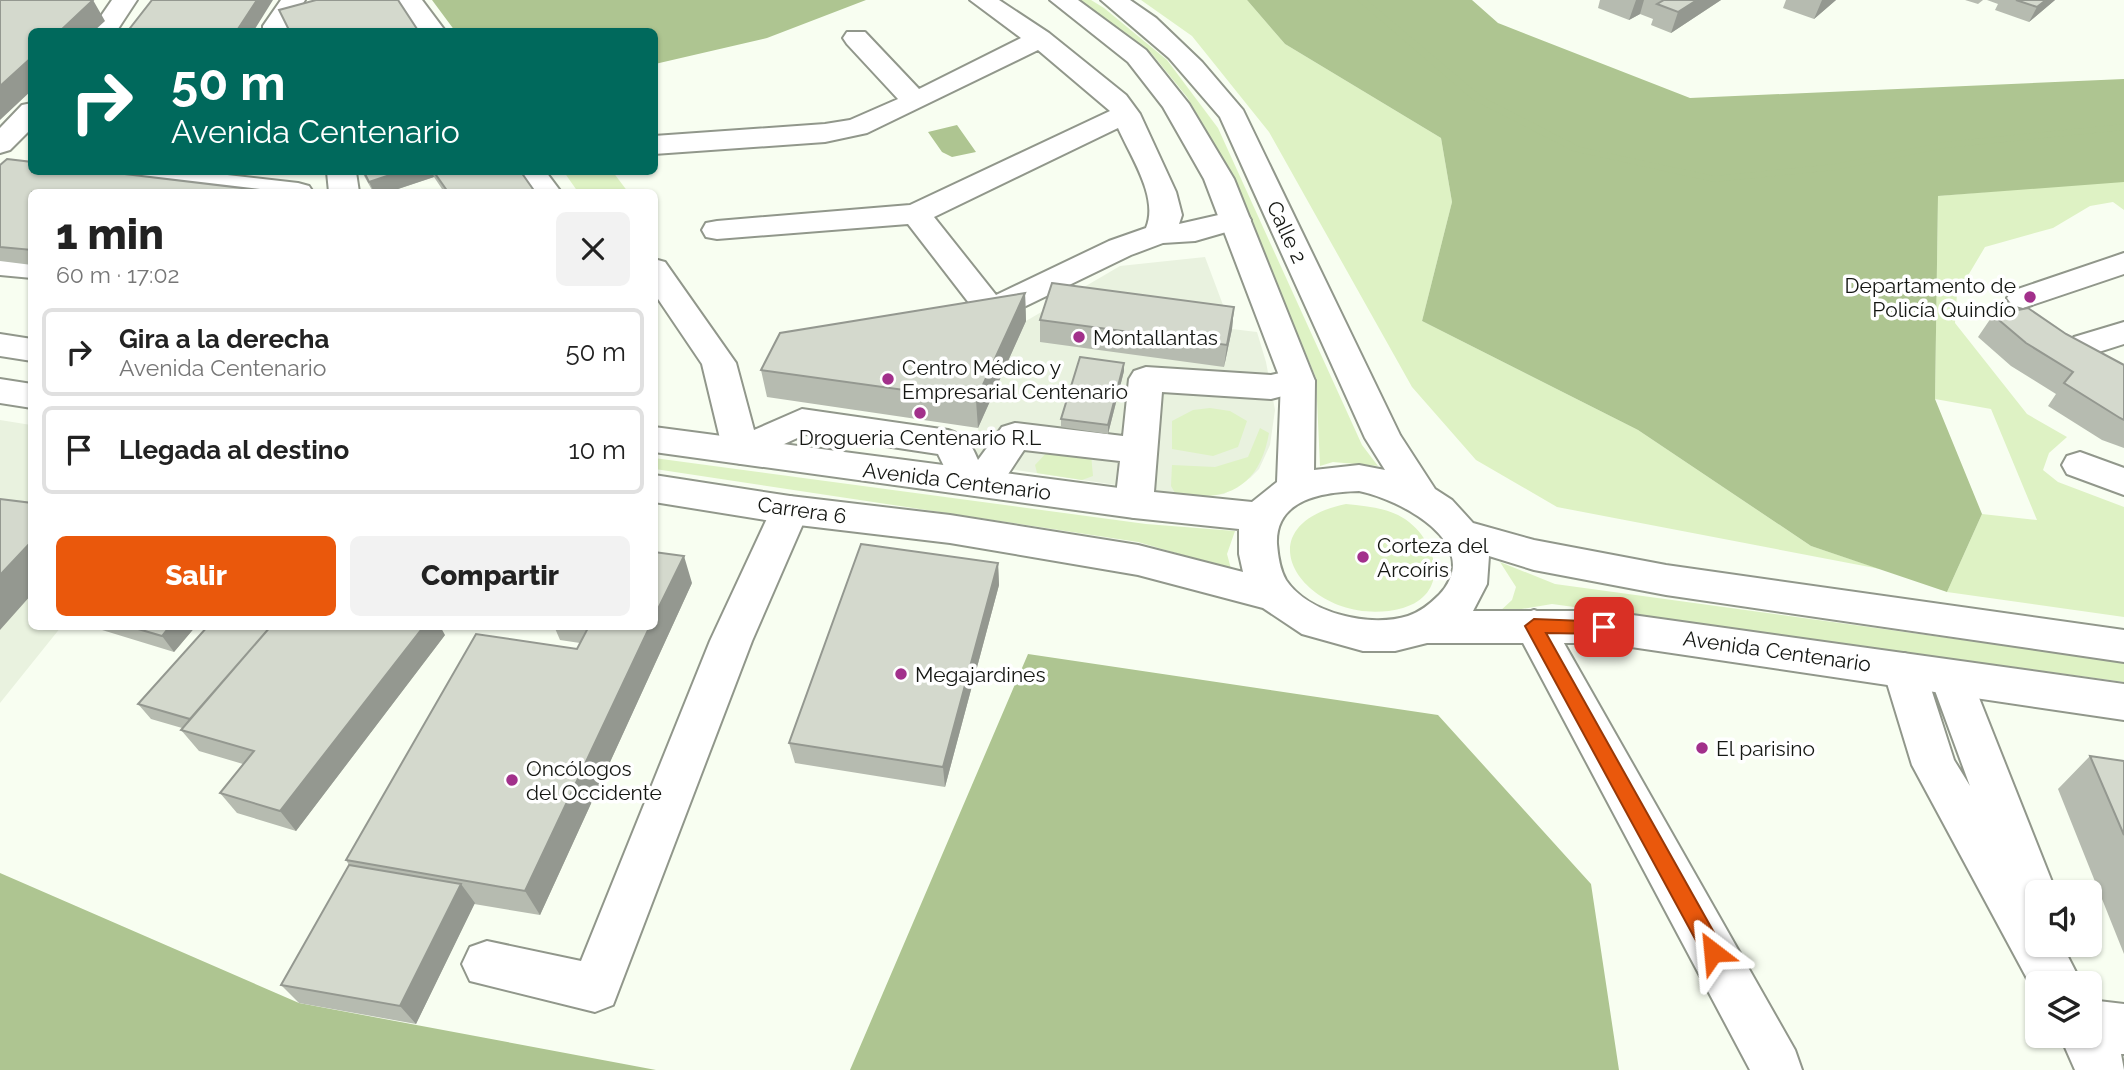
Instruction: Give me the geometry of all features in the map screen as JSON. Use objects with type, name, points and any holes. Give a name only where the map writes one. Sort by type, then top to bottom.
[{"type":"main road","points":[[276,28],[293,0]]},
{"type":"main road","points":[[409,0],[430,28]]},
{"type":"main road","points":[[982,0],[1041,39],[1116,101],[1126,114],[1161,192],[1167,215],[1159,234]]},
{"type":"main road","name":"Calle 2","points":[[1062,0],[1137,56],[1175,104],[1219,178],[1298,381],[1294,488]]},
{"type":"main road","name":"Calle 2","points":[[1113,0],[1172,46],[1207,82],[1233,116],[1383,438],[1420,495]]},
{"type":"main road","points":[[108,28],[136,5]]},
{"type":"main road","points":[[132,28],[136,5]]},
{"type":"main road","points":[[856,38],[916,101]]},
{"type":"main road","points":[[658,145],[825,133],[857,127],[1041,39]]},
{"type":"main road","points":[[717,230],[916,214],[1126,114]]},
{"type":"main road","points":[[0,144],[28,115]]},
{"type":"main road","points":[[156,175],[273,189]]},
{"type":"main road","points":[[916,214],[991,310]]},
{"type":"main road","points":[[945,317],[991,310],[1119,248],[1159,234],[1195,232],[1236,220]]},
{"type":"main road","points":[[2023,298],[2124,263]]},
{"type":"main road","points":[[0,265],[28,268]]},
{"type":"main road","points":[[658,275],[719,363],[741,451]]},
{"type":"main road","points":[[2085,345],[2124,333]]},
{"type":"main road","points":[[0,345],[28,349]]},
{"type":"main road","points":[[1134,504],[1146,379],[1271,387],[1298,381]]},
{"type":"main road","points":[[0,391],[28,395]]},
{"type":"main road","points":[[975,482],[1015,436],[1138,450]]},
{"type":"main road","name":"Avenida Centenario","points":[[658,440],[1134,504],[1260,517]]},
{"type":"main road","points":[[2080,465],[2124,482]]},
{"type":"main road","points":[[1461,534],[1469,561],[1467,587],[1453,609],[1427,627],[1398,635],[1363,636],[1329,628],[1298,612],[1275,596],[1260,567],[1256,541],[1260,517],[1294,488],[1325,479],[1359,478],[1394,484],[1420,495],[1461,534],[1534,555],[1652,578],[2124,646]]},
{"type":"main road","name":"Carrera 6","points":[[658,489],[790,510],[950,529],[1138,561],[1275,596]]},
{"type":"main road","points":[[487,964],[595,988],[732,641],[790,510]]},
{"type":"main road","points":[[1534,626],[1777,1068]]},
{"type":"main road","name":"Avenida Centenario","points":[[1427,627],[1604,627],[2124,702]]},
{"type":"main road","points":[[1904,670],[1934,765],[2050,971]]},
{"type":"main road","points":[[1951,677],[2028,880]]},
{"type":"main road","points":[[2102,1026],[2124,1029]]},
{"type":"main road","points":[[2092,1048],[2102,1070]]},
{"type":"shaded area","points":[[432,0],[866,0],[767,38],[658,63],[658,28],[453,28]]},
{"type":"shaded area","points":[[1080,0],[1091,0],[1104,8],[1167,60],[1218,128],[1362,445],[1378,466],[1333,462],[1320,466],[1316,378],[1229,170],[1187,97],[1152,54]]},
{"type":"shaded area","points":[[1141,0],[1247,0],[1285,44],[1441,138],[1452,202],[1422,321],[1638,430],[1811,546],[1880,569],[1557,507],[1476,460],[1412,387],[1269,132],[1192,36]]},
{"type":"shaded area","points":[[1247,0],[1472,0],[1498,23],[1690,98],[2124,79],[2124,182],[1938,196],[1935,399],[1982,514],[1947,592],[1811,546],[1638,430],[1422,321],[1452,202],[1441,138],[1285,44]]},
{"type":"shaded area","points":[[957,125],[976,152],[952,157],[942,152],[928,132]]},
{"type":"shaded area","points":[[566,175],[615,175],[626,189],[576,189]]},
{"type":"shaded area","points":[[2124,182],[2124,210],[2113,202],[2090,206],[2053,228],[1985,247],[1957,294],[1955,323],[2027,414],[2067,437],[2049,453],[2043,470],[2058,482],[2124,507],[2124,617],[1947,592],[1982,514],[2037,520],[1991,409],[1935,399],[1938,196]]},
{"type":"shaded area","points":[[1205,257],[1232,329],[1257,332],[1266,362],[1275,410],[1270,445],[1259,469],[1250,478],[1224,494],[1196,497],[969,463],[979,435],[978,428],[1026,321],[1120,266]]},
{"type":"shaded area","points":[[1210,408],[1230,411],[1247,421],[1238,447],[1213,456],[1172,449],[1172,421],[1193,410]]},
{"type":"shaded area","points":[[0,420],[28,425],[28,630],[59,630],[0,703]]},
{"type":"shaded area","points":[[1260,428],[1269,433],[1265,451],[1249,478],[1238,487],[1210,496],[1175,493],[1171,486],[1172,465],[1215,467],[1248,457]]},
{"type":"shaded area","points":[[1050,449],[1091,454],[1093,476],[1082,480],[1037,473],[1035,465]]},
{"type":"shaded area","points":[[658,459],[1146,524],[1235,531],[1227,554],[1231,569],[1138,542],[658,469]]},
{"type":"shaded area","points":[[1346,504],[1392,512],[1422,535],[1434,563],[1434,577],[1429,590],[1419,600],[1403,608],[1370,612],[1340,606],[1315,592],[1298,574],[1290,554],[1294,534],[1312,516]]},
{"type":"shaded area","points":[[1500,562],[1555,584],[2124,662],[2124,682],[1552,604],[1498,613],[1512,600],[1516,587]]},
{"type":"shaded area","points":[[1028,654],[1438,715],[1591,884],[1619,1070],[850,1070]]},
{"type":"shaded area","points":[[0,873],[299,1003],[656,1070],[0,1070]]},
{"type":"building","points":[[0,0],[93,0],[63,28],[28,28],[28,61],[0,86]]},
{"type":"building","points":[[152,0],[257,0],[239,28],[130,28]]},
{"type":"building","points":[[316,0],[398,0],[416,28],[288,28],[279,10]]},
{"type":"building","points":[[1664,0],[1697,0],[1678,12],[1657,4]]},
{"type":"building","points":[[2016,0],[2046,0],[2037,7]]},
{"type":"building","points":[[7,159],[28,162],[28,175],[133,175],[251,189],[28,189],[28,250],[0,247],[0,165]]},
{"type":"building","points":[[366,175],[390,175],[369,182]]},
{"type":"building","points":[[436,175],[523,175],[533,189],[446,189]]},
{"type":"building","points":[[1052,283],[1234,307],[1227,345],[1040,320]]},
{"type":"building","points":[[1025,293],[976,400],[761,370],[780,333]]},
{"type":"building","points":[[2028,308],[2066,334],[2124,365],[2124,420],[2064,383],[2073,372],[2026,343],[1993,315]]},
{"type":"building","points":[[1080,357],[1124,363],[1108,425],[1061,419]]},
{"type":"building","points":[[0,499],[28,502],[28,545],[0,575]]},
{"type":"building","name":"Megajardines","points":[[861,544],[998,563],[943,767],[789,743]]},
{"type":"building","points":[[658,553],[684,556],[658,609]]},
{"type":"building","points":[[142,630],[167,630],[162,636]]},
{"type":"building","points":[[204,630],[268,630],[190,719],[138,704]]},
{"type":"building","points":[[268,630],[421,630],[280,811],[220,793],[254,751],[181,730]]},
{"type":"building","name":"Oncólogos del Occidente","points":[[587,630],[648,630],[525,891],[346,860],[476,634],[577,649]]},
{"type":"building","points":[[2090,756],[2124,761],[2124,835]]},
{"type":"building","points":[[349,865],[461,884],[400,1006],[281,985]]},
{"type":"waterway","points":[[1362,0],[1477,98],[1577,149],[1714,179],[1835,167],[1945,145],[2124,127]]},
{"type":"place","name":"Departamento de Policía Quindío","points":[[2030,297]]},
{"type":"place","name":"Montallantas","points":[[1079,337]]},
{"type":"place","name":"Centro Médico y Empresarial Centenario","points":[[888,379]]},
{"type":"place","name":"Drogueria Centenario R.L","points":[[920,413]]},
{"type":"place","name":"Corteza del Arcoíris","points":[[1363,557]]},
{"type":"place","name":"Megajardines","points":[[901,674]]},
{"type":"place","name":"El parisino","points":[[1702,748]]},
{"type":"place","name":"Oncólogos del Occidente","points":[[512,780]]},
{"type":"route","points":[[1604,627],[1534,626],[1713,952]]}]
